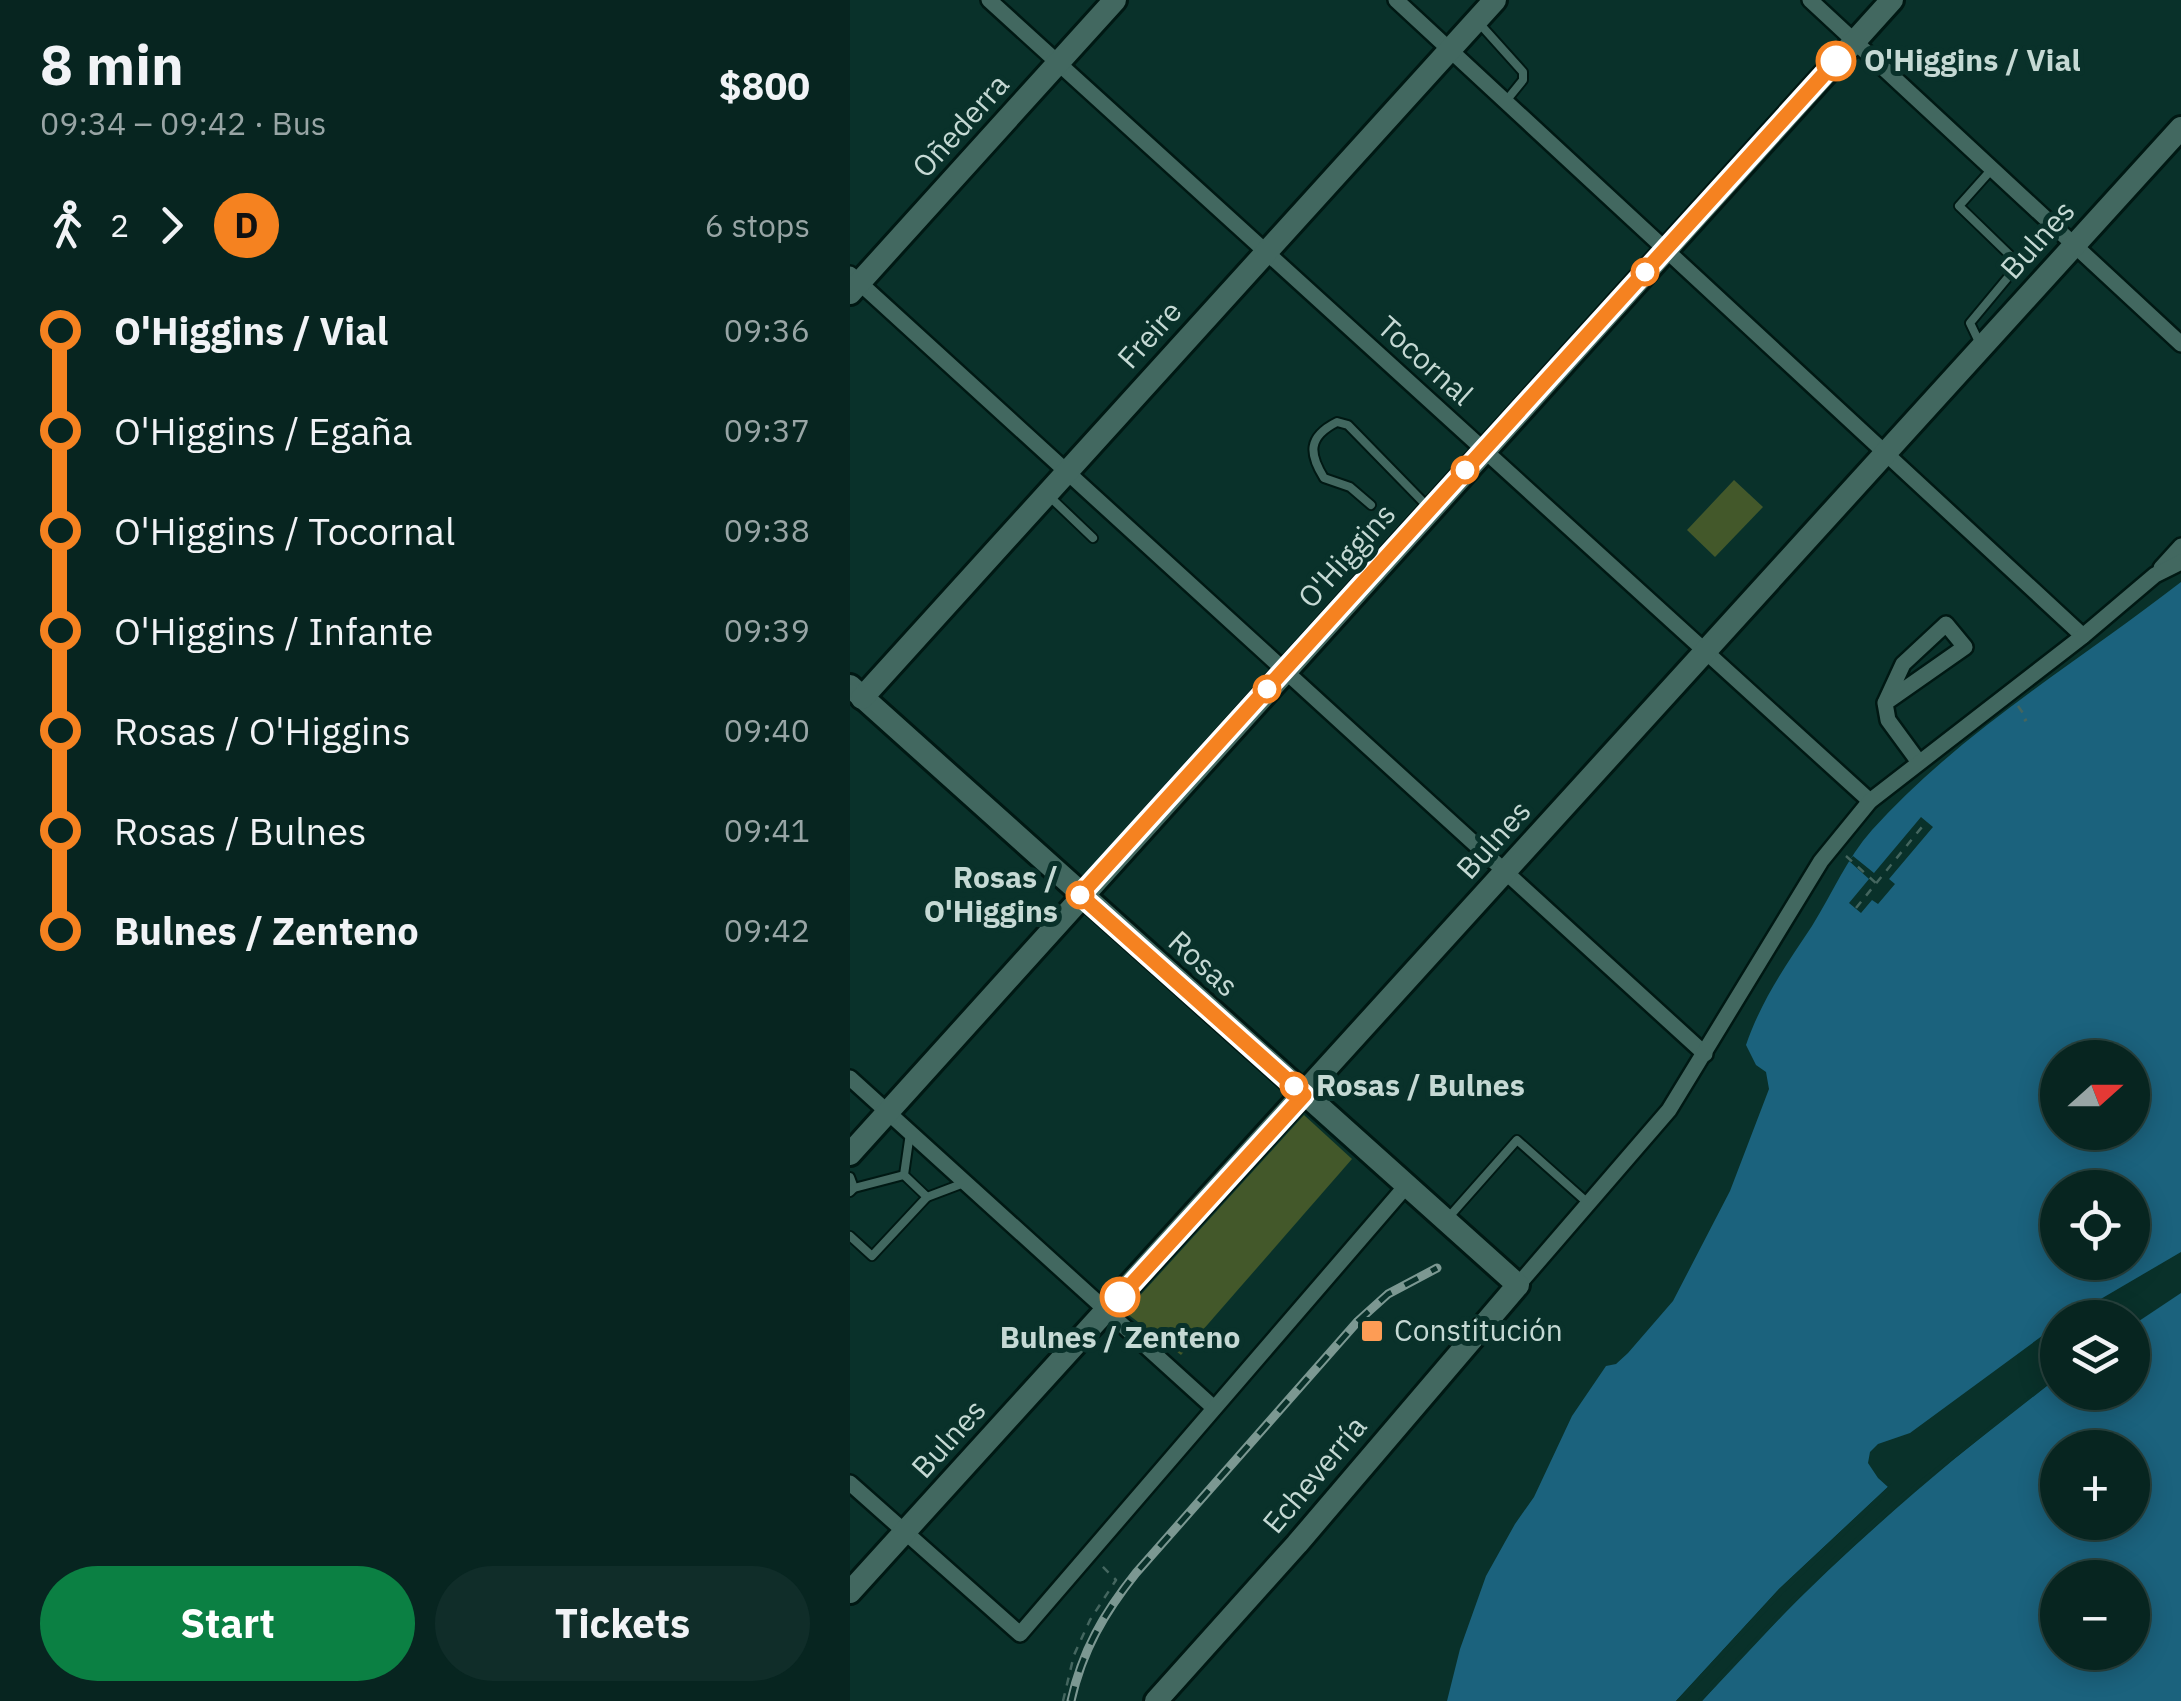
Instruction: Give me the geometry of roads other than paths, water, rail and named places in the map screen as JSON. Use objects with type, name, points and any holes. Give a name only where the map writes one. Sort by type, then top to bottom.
[{"type":"main road","name":"Oñederra","points":[[853,283],[1116,0]]},
{"type":"main road","name":"Freire","points":[[854,698],[1067,472],[1494,0]]},
{"type":"main road","name":"O'Higgins","points":[[850,1154],[1892,0]]},
{"type":"main road","name":"Bulnes","points":[[850,1592],[2181,128]]},
{"type":"main road","name":"Rosas","points":[[854,698],[1518,1285]]},
{"type":"main road","name":"Echeverría","points":[[1156,1701],[1297,1544],[1518,1285]]},
{"type":"street","name":"Tocornal","points":[[989,0],[1870,801]]},
{"type":"street","points":[[1396,0],[2084,636]]},
{"type":"street","points":[[1810,0],[2181,344]]},
{"type":"street","points":[[853,283],[1067,472],[1705,1054]]},
{"type":"street","points":[[1518,1285],[1669,1110],[1831,848],[1870,801],[2084,636],[2155,575],[2181,546]]},
{"type":"street","points":[[2155,575],[2181,562]]},
{"type":"street","points":[[1885,704],[1965,647],[1946,624],[1904,664],[1885,704],[1888,720],[1918,761]]},
{"type":"street","points":[[850,1078],[1214,1408]]},
{"type":"street","points":[[850,1483],[1020,1634],[1406,1186]]},
{"type":"lane","points":[[1476,20],[1523,72],[1523,80],[1506,102]]},
{"type":"lane","points":[[1981,347],[1970,323],[2020,264],[1959,206],[1992,169]]},
{"type":"lane","points":[[1370,505],[1350,487],[1324,478],[1313,459],[1313,446],[1330,425],[1337,422],[1348,426],[1430,509]]},
{"type":"lane","points":[[1046,494],[1093,538]]},
{"type":"lane","points":[[904,1175],[910,1133]]},
{"type":"lane","points":[[1446,1221],[1517,1140],[1588,1204]]},
{"type":"lane","points":[[850,1176],[852,1190],[904,1175]]},
{"type":"lane","points":[[904,1175],[927,1197]]},
{"type":"lane","points":[[850,1236],[872,1256],[927,1197],[964,1183]]},
{"type":"water","points":[[2181,582],[2181,1252],[2150,1270],[2150,1170],[2040,1170],[2040,1280],[2133,1280],[2099,1300],[2040,1300],[2040,1337],[1910,1433],[1878,1444],[1870,1452],[1868,1463],[1888,1487],[1779,1589],[1676,1701],[1447,1701],[1460,1649],[1486,1576],[1534,1497],[1572,1416],[1606,1366],[1616,1364],[1628,1353],[1673,1301],[1730,1191],[1769,1089],[1766,1072],[1756,1065],[1746,1045],[1775,984],[1872,830],[1943,761]]},
{"type":"water","points":[[2181,1293],[2181,1701],[1702,1701],[1828,1571],[1963,1452],[2040,1391],[2040,1410],[2150,1410],[2150,1314]]},
{"type":"railway","points":[[1071,1701],[1096,1633],[1136,1573],[1358,1321],[1388,1294],[1437,1268]]},
{"type":"place","name":"O'Higgins / Vial","points":[[1836,61]]},
{"type":"place","name":"Rosas / O'Higgins","points":[[1080,895]]},
{"type":"place","name":"Rosas / Bulnes","points":[[1294,1086]]},
{"type":"place","name":"Bulnes / Zenteno","points":[[1120,1297]]},
{"type":"place","name":"Constitución","points":[[1372,1331]]}]
